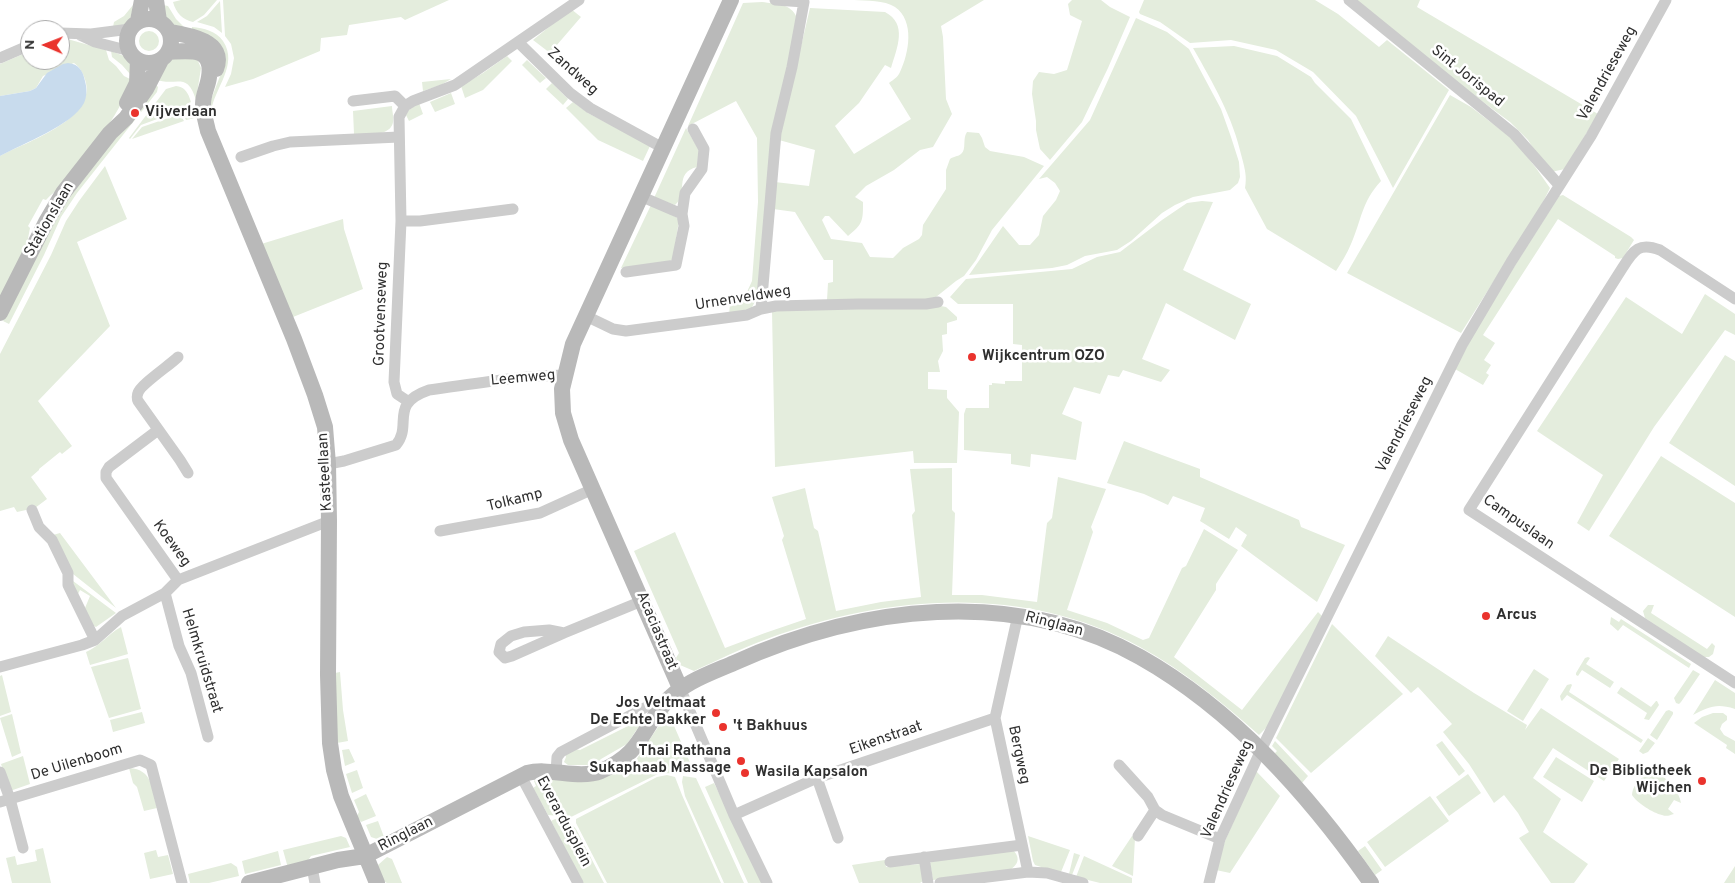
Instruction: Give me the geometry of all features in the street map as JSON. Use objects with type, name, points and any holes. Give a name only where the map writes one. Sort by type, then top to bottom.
[{"type":"street","points":[[134,56],[127,40],[142,0]]},
{"type":"street","points":[[156,0],[164,26],[172,38],[165,56]]},
{"type":"street","points":[[353,102],[395,96],[405,106],[413,101],[455,85],[579,0]]},
{"type":"street","name":"Leemweg","points":[[409,402],[429,390],[541,375],[564,375],[573,344],[731,0]]},
{"type":"street","points":[[762,309],[776,133],[792,67],[804,2],[776,0]]},
{"type":"street","name":"Sint Jorispad","points":[[1349,0],[1514,134],[1559,185]]},
{"type":"street","name":"Valendrieseweg","points":[[1209,883],[1220,839],[1261,750],[1462,345],[1486,302],[1591,136],[1666,0]]},
{"type":"street","points":[[70,34],[78,34],[134,25],[149,18],[164,26]]},
{"type":"street","name":"Kasteellaan","points":[[164,26],[199,38],[213,48],[217,56],[218,63],[216,69],[209,76],[203,103],[204,118],[315,394],[324,428],[328,464],[328,675],[330,743],[334,770],[341,796],[377,883]]},
{"type":"street","points":[[78,34],[150,63],[165,56],[192,51],[204,55],[208,61],[209,76]]},
{"type":"street","name":"Zandweg","points":[[518,42],[570,93],[590,108],[663,148]]},
{"type":"street","points":[[0,58],[20,49]]},
{"type":"street","name":"Stationslaan","points":[[0,314],[46,222],[63,193],[110,132],[134,89],[138,75],[134,56]]},
{"type":"street","name":"Stationslaan","points":[[110,132],[126,118],[165,56]]},
{"type":"street","name":"Grootvenseweg","points":[[405,106],[399,117],[401,221],[394,382],[397,394],[409,402]]},
{"type":"street","points":[[626,272],[676,265],[684,226],[682,214],[685,193],[702,169],[704,150],[693,129]]},
{"type":"street","points":[[241,157],[290,142],[399,137]]},
{"type":"street","points":[[640,196],[682,214]]},
{"type":"street","points":[[401,221],[420,221],[513,209]]},
{"type":"street","name":"Campuslaan","points":[[1735,299],[1660,250],[1650,246],[1640,247],[1631,254],[1469,510],[1735,683]]},
{"type":"street","name":"Urnenveldweg","points":[[586,316],[613,329],[626,331],[747,315],[776,306],[926,304],[938,302]]},
{"type":"street","points":[[178,357],[140,388],[137,394],[138,401],[188,473]]},
{"type":"street","name":"Acaciastraat","points":[[564,375],[562,388],[563,413],[571,440],[734,815],[767,883]]},
{"type":"street","points":[[328,464],[396,445],[401,435],[404,412],[409,402]]},
{"type":"street","name":"Koeweg","points":[[158,430],[109,467],[106,472],[106,478],[178,580],[329,521]]},
{"type":"street","name":"Tolkamp","points":[[440,531],[540,513],[593,489]]},
{"type":"street","points":[[32,510],[39,527],[52,540],[68,573],[68,585],[95,640]]},
{"type":"street","name":"Helmkruidstraat","points":[[0,667],[95,640],[122,616],[165,593],[178,580]]},
{"type":"street","name":"Helmkruidstraat","points":[[165,593],[179,646],[190,673],[208,737]]},
{"type":"street","points":[[564,633],[549,630],[524,632],[511,636],[501,644],[498,652],[505,658],[512,656],[642,601]]},
{"type":"street","name":"Ringlaan","points":[[250,883],[314,875],[338,860],[365,856],[532,772],[594,773],[623,759],[636,747],[665,702],[680,688],[773,646],[841,626],[886,617],[920,613],[984,612],[1018,615],[1064,626],[1091,635],[1138,656],[1202,698],[1261,750],[1298,789],[1341,840],[1371,883]]},
{"type":"street","name":"Bergweg","points":[[1018,615],[995,718],[1028,872]]},
{"type":"street","points":[[556,772],[557,757],[561,752],[648,706],[661,709]]},
{"type":"street","name":"Eikenstraat","points":[[734,815],[817,778],[995,718]]},
{"type":"street","name":"De Uilenboom","points":[[5,800],[126,763],[140,760],[151,765],[182,883]]},
{"type":"street","points":[[1119,765],[1148,797],[1154,810],[1220,839]]},
{"type":"street","points":[[0,772],[5,800],[24,848]]},
{"type":"street","name":"Everardusplein","points":[[521,776],[578,883]]},
{"type":"street","points":[[817,778],[838,838]]},
{"type":"street","points":[[1138,836],[1154,810]]},
{"type":"street","points":[[890,862],[1022,845]]},
{"type":"street","points":[[924,857],[928,883]]},
{"type":"street","points":[[940,883],[1028,872],[1047,878],[1083,883]]},
{"type":"green space","points":[[181,0],[217,0],[204,15],[193,22],[183,18],[178,13],[173,2]]},
{"type":"green space","points":[[223,0],[449,0],[405,20],[401,17],[349,25],[347,35],[321,38],[320,51],[253,79],[225,87],[231,74],[234,58],[231,44],[225,36]]},
{"type":"green space","points":[[854,0],[984,0],[941,26],[946,99],[952,114],[933,147],[920,150],[894,170],[866,186],[855,197],[863,202],[862,218],[857,228],[848,236],[829,216],[825,216],[822,220],[831,239],[862,243],[870,257],[893,258],[903,248],[919,239],[922,235],[923,225],[946,189],[946,170],[950,159],[963,152],[967,132],[979,133],[985,147],[990,151],[1024,157],[1044,166],[992,230],[976,260],[964,276],[936,297],[927,301],[827,300],[828,283],[833,282],[833,260],[824,260],[795,212],[773,209],[775,182],[809,186],[815,150],[779,140],[810,8],[885,12],[892,17],[899,30],[898,45],[891,68],[885,65],[859,103],[835,126],[854,154],[911,119],[889,83],[899,74],[906,56],[908,29],[905,20],[895,7],[886,3]]},
{"type":"green space","points":[[1072,0],[1101,0],[1130,17],[1082,122],[1050,160],[1040,149],[1032,94],[1033,81],[1039,72],[1054,74],[1067,70],[1082,21],[1070,15],[1068,4]]},
{"type":"green space","points":[[1144,0],[1315,0],[1338,14],[1379,47],[1387,40],[1449,90],[1393,188],[1356,116],[1313,72],[1276,50],[1231,40],[1190,43],[1160,22],[1140,14],[1139,12]]},
{"type":"green space","points":[[1354,0],[1420,0],[1417,7],[1598,114],[1565,169],[1551,172],[1543,164],[1528,140],[1510,122],[1436,67]]},
{"type":"green space","points":[[220,1],[222,33],[214,27],[197,22],[207,16]]},
{"type":"green space","points":[[762,2],[787,7],[791,9],[797,18],[757,298],[751,309],[729,315],[730,304],[740,300],[746,294],[752,281],[758,202],[757,138],[736,101],[688,126],[743,3]]},
{"type":"green space","points":[[133,5],[129,21],[123,25],[113,27],[114,22],[124,16]]},
{"type":"green space","points":[[163,5],[168,6],[176,19],[185,28],[172,26],[166,17]]},
{"type":"green space","points":[[571,9],[581,17],[550,53],[533,40]]},
{"type":"green space","points":[[1136,18],[1167,32],[1189,49],[1221,109],[1239,162],[1240,177],[1238,183],[1230,190],[1193,197],[1175,205],[1162,213],[1131,241],[1117,250],[1085,256],[1067,265],[1052,268],[969,275],[1003,226],[1019,245],[1030,245],[1039,235],[1043,216],[1056,200],[1060,191],[1055,183],[1047,177],[1039,179],[1090,120]]},
{"type":"green space","points":[[192,27],[213,32],[223,41],[227,50],[227,68],[211,112],[210,102],[222,71],[192,32]]},
{"type":"green space","points":[[145,31],[153,31],[159,37],[159,45],[153,51],[145,51],[139,45],[139,37]]},
{"type":"green space","points":[[70,40],[106,50],[109,60],[124,76],[132,80],[111,122],[93,147],[61,186],[46,200],[43,199],[28,226],[30,228],[26,249],[0,300],[0,156],[56,128],[80,108],[86,96],[86,83],[79,67],[74,63],[70,65]]},
{"type":"green space","points":[[1234,46],[1277,56],[1311,77],[1351,119],[1381,181],[1369,197],[1355,235],[1336,271],[1267,229],[1245,188],[1245,169],[1228,114],[1193,48]]},
{"type":"green space","points":[[111,51],[124,56],[131,62],[130,74],[112,57]]},
{"type":"green space","points":[[20,55],[20,70],[57,70],[43,76],[36,88],[30,91],[0,96],[0,64]]},
{"type":"green space","points":[[190,56],[198,61],[201,68],[196,100],[189,85],[155,79],[168,61]]},
{"type":"green space","points":[[507,56],[512,61],[483,90],[465,98],[461,86]]},
{"type":"green space","points":[[527,60],[546,78],[540,83],[522,65]]},
{"type":"green space","points":[[451,79],[441,85],[423,91],[422,82]]},
{"type":"green space","points":[[552,83],[568,99],[563,105],[546,89]]},
{"type":"green space","points":[[156,85],[158,87],[157,92],[77,193],[61,217],[9,324],[3,321],[65,199]]},
{"type":"green space","points":[[176,86],[181,87],[188,93],[195,118],[186,120],[183,114],[176,112],[141,125],[130,139],[166,89]]},
{"type":"green space","points":[[451,93],[455,104],[435,112],[430,102]]},
{"type":"green space","points":[[1450,95],[1471,107],[1514,140],[1550,188],[1540,208],[1461,333],[1347,273]]},
{"type":"green space","points":[[573,102],[588,113],[650,146],[643,161],[598,140],[566,108]]},
{"type":"green space","points":[[419,103],[423,114],[409,121],[406,115],[409,110]]},
{"type":"green space","points":[[392,106],[393,122],[388,130],[377,134],[354,134],[353,111]]},
{"type":"green space","points":[[177,115],[181,116],[184,121],[132,139],[142,127]]},
{"type":"green space","points":[[686,128],[699,150],[697,167],[685,174],[681,195],[675,205],[654,198]]},
{"type":"green space","points":[[105,166],[127,219],[77,242],[110,326],[38,401],[72,446],[62,454],[60,452],[31,477],[47,499],[35,508],[17,512],[14,507],[0,511],[0,354],[51,255],[66,221]]},
{"type":"green space","points":[[1563,195],[1634,240],[1623,258],[1618,259],[1558,219],[1483,335],[1495,343],[1484,360],[1491,365],[1486,373],[1489,375],[1483,385],[1455,369],[1505,281],[1559,196]]},
{"type":"green space","points":[[1213,202],[1183,270],[1251,304],[1235,340],[1166,303],[1142,359],[1170,370],[1161,382],[1123,370],[1119,377],[1108,375],[1100,394],[1074,387],[1062,414],[1082,422],[1076,460],[1031,454],[1030,467],[1011,464],[1011,454],[964,450],[964,414],[966,408],[989,408],[989,385],[992,385],[992,383],[1005,384],[1005,381],[1022,381],[1022,345],[1013,344],[1013,304],[958,304],[950,297],[966,279],[1072,269],[1097,257],[1120,252],[1187,203]]},
{"type":"green space","points":[[651,205],[679,220],[673,259],[665,264],[621,268]]},
{"type":"green space","points":[[343,219],[344,229],[363,289],[288,319],[258,245]]},
{"type":"green space","points":[[1705,294],[1735,314],[1735,335],[1725,330],[1654,427],[1589,531],[1577,523],[1603,475],[1537,431],[1626,297],[1682,334]]},
{"type":"green space","points":[[946,307],[957,317],[957,320],[947,323],[947,334],[942,335],[943,351],[938,361],[940,372],[928,372],[928,389],[947,390],[947,398],[959,412],[957,463],[914,463],[913,451],[775,467],[772,311]]},
{"type":"green space","points":[[1725,355],[1735,361],[1735,486],[1669,443]]},
{"type":"green space","points":[[1124,441],[1200,469],[1200,477],[1299,520],[1301,527],[1345,545],[1317,602],[1241,546],[1247,535],[1236,527],[1229,539],[1200,521],[1205,508],[1173,496],[1168,505],[1144,494],[1107,483]]},
{"type":"green space","points":[[1661,456],[1735,503],[1735,617],[1609,536]]},
{"type":"green space","points":[[952,468],[952,510],[955,513],[952,595],[982,595],[1037,602],[1047,523],[1052,518],[1058,477],[1106,489],[1091,527],[1093,532],[1067,610],[1107,623],[1143,640],[1149,638],[1182,568],[1186,566],[1204,529],[1238,550],[1216,584],[1216,590],[1174,657],[1242,710],[1318,612],[1322,616],[1267,727],[1259,735],[1202,688],[1172,666],[1140,647],[1096,627],[1050,613],[1003,605],[955,602],[907,605],[860,612],[813,624],[767,639],[694,671],[680,665],[676,658],[679,653],[634,551],[675,532],[725,648],[806,619],[782,540],[784,536],[772,497],[805,488],[814,528],[818,531],[836,611],[881,602],[921,597],[912,515],[915,511],[910,469]]},
{"type":"green space","points":[[60,533],[116,608],[68,570],[53,535]]},
{"type":"green space","points":[[69,578],[116,613],[96,627],[92,625],[85,608],[90,596],[80,590],[76,598]]},
{"type":"green space","points":[[1648,605],[1654,605],[1651,613],[1707,649],[1712,643],[1715,646],[1713,654],[1709,657],[1703,657],[1645,618],[1643,611]]},
{"type":"green space","points":[[1611,617],[1619,622],[1621,619],[1691,664],[1689,668],[1623,625],[1618,631],[1610,624]]},
{"type":"green space","points":[[1332,624],[1403,694],[1311,773],[1276,738]]},
{"type":"green space","points":[[121,627],[128,654],[90,665],[86,652],[96,647]]},
{"type":"green space","points":[[1388,636],[1474,693],[1527,725],[1525,730],[1541,708],[1619,759],[1604,781],[1553,748],[1533,778],[1561,799],[1543,832],[1588,864],[1574,883],[1551,883],[1519,838],[1529,832],[1518,813],[1504,795],[1494,803],[1469,764],[1443,732],[1452,724],[1418,687],[1411,693],[1375,656]]},
{"type":"green space","points":[[128,658],[141,709],[109,718],[91,667]]},
{"type":"green space","points":[[1585,658],[1590,658],[1586,664],[1614,682],[1610,688],[1582,670],[1578,676],[1576,675]]},
{"type":"green space","points":[[1534,669],[1549,679],[1523,721],[1507,711]]},
{"type":"green space","points":[[1693,670],[1700,674],[1681,702],[1679,704],[1676,703],[1674,698]]},
{"type":"green space","points":[[340,672],[348,741],[337,743],[335,673]]},
{"type":"green space","points":[[2,675],[11,712],[0,716],[0,676]]},
{"type":"green space","points":[[1715,680],[1735,693],[1735,709],[1723,706],[1713,707],[1693,715]]},
{"type":"green space","points":[[1571,684],[1569,692],[1643,740],[1641,743],[1567,695],[1562,701],[1560,696],[1567,685]]},
{"type":"green space","points":[[1621,687],[1651,707],[1657,701],[1659,705],[1649,720],[1644,719],[1647,713],[1617,693]]},
{"type":"green space","points":[[1669,710],[1673,714],[1657,740],[1650,735],[1666,711]]},
{"type":"green space","points":[[142,712],[145,723],[113,732],[110,720]]},
{"type":"green space","points":[[668,712],[695,774],[660,773],[571,817],[548,815],[533,788],[536,786],[534,781],[536,779],[610,775],[621,772],[634,763]]},
{"type":"green space","points":[[645,713],[646,716],[627,744],[601,759],[595,765],[568,765],[564,762],[565,754],[575,749],[580,750],[634,723],[636,717]]},
{"type":"green space","points":[[1713,713],[1723,713],[1727,716],[1727,720],[1720,729],[1724,735],[1735,741],[1735,754],[1726,748],[1727,745],[1694,723],[1702,717]]},
{"type":"green space","points":[[12,714],[21,753],[12,757],[0,718]]},
{"type":"green space","points":[[1648,738],[1655,743],[1648,752],[1643,754],[1639,751]]},
{"type":"green space","points":[[1275,741],[1308,776],[1302,783],[1274,754],[1277,751],[1272,746]]},
{"type":"green space","points":[[1442,741],[1465,771],[1459,776],[1436,745]]},
{"type":"green space","points":[[349,749],[355,762],[345,766],[342,750]]},
{"type":"green space","points":[[23,756],[30,784],[10,791],[1,764]]},
{"type":"green space","points":[[1556,757],[1594,781],[1582,802],[1543,777]]},
{"type":"green space","points":[[129,768],[137,769],[147,776],[157,808],[144,811]]},
{"type":"green space","points":[[357,770],[363,788],[352,793],[346,774]]},
{"type":"green space","points":[[1256,771],[1280,796],[1230,873],[1216,870],[1225,841]]},
{"type":"green space","points":[[1656,773],[1669,782],[1678,794],[1681,803],[1674,800],[1668,809],[1674,814],[1665,816],[1654,812],[1641,804],[1632,795],[1634,786],[1640,779]]},
{"type":"green space","points":[[1468,774],[1481,793],[1449,816],[1436,797]]},
{"type":"green space","points":[[667,775],[675,777],[721,883],[607,883],[576,823],[576,819],[657,777]]},
{"type":"green space","points":[[683,776],[696,778],[744,883],[724,883],[685,796],[682,782]]},
{"type":"green space","points":[[714,783],[763,883],[748,883],[705,787]]},
{"type":"green space","points":[[366,794],[376,816],[361,822],[357,816],[359,812],[354,800]]},
{"type":"green space","points":[[1430,796],[1449,821],[1385,867],[1367,842]]},
{"type":"green space","points":[[555,819],[570,822],[576,829],[604,883],[583,883],[551,821]]},
{"type":"green space","points":[[378,821],[384,837],[377,839],[371,837],[366,825]]},
{"type":"green space","points":[[341,836],[346,838],[350,847],[311,856],[307,862],[288,868],[283,850]]},
{"type":"green space","points":[[1028,836],[1070,850],[1061,872],[1040,869],[1041,867],[1035,865]]},
{"type":"green space","points":[[1132,836],[1135,838],[1133,876],[1112,866]]},
{"type":"green space","points":[[1365,846],[1382,870],[1375,875],[1358,851]]},
{"type":"green space","points":[[43,848],[51,883],[12,883],[6,858],[15,856],[17,865],[37,861],[35,850]]},
{"type":"green space","points":[[156,850],[158,857],[168,855],[173,874],[150,879],[144,853]]},
{"type":"green space","points":[[278,851],[281,865],[245,874],[242,861]]},
{"type":"green space","points":[[1014,851],[1018,859],[1015,866],[1010,870],[933,880],[930,863],[933,861]]},
{"type":"green space","points":[[1074,853],[1080,855],[1072,875],[1069,874]]},
{"type":"green space","points":[[1084,856],[1132,878],[1132,883],[1100,883],[1076,877]]},
{"type":"green space","points":[[387,857],[392,859],[402,883],[387,883],[383,881],[378,865]]},
{"type":"green space","points":[[885,860],[886,867],[920,864],[923,881],[920,883],[859,883],[852,865]]},
{"type":"green space","points":[[231,863],[237,867],[239,876],[209,883],[190,883],[188,874]]},
{"type":"green space","points":[[1735,866],[1735,883],[1724,883]]},
{"type":"water","points":[[70,64],[80,69],[86,84],[84,103],[69,119],[58,126],[0,156],[0,96],[30,91],[36,88],[47,73],[52,70],[70,70]]},
{"type":"place","name":"Vijverlaan","points":[[135,113]]},
{"type":"place","name":"Wijkcentrum OZO","points":[[972,357]]},
{"type":"place","name":"Arcus","points":[[1486,616]]},
{"type":"place","name":"Jos Veltmaat De Echte Bakker","points":[[716,713]]},
{"type":"place","name":"'t Bakhuus","points":[[723,727]]},
{"type":"place","name":"Thai Rathana Sukaphaab Massage","points":[[741,761]]},
{"type":"place","name":"Wasila Kapsalon","points":[[745,773]]},
{"type":"place","name":"De Bibliotheek Wijchen","points":[[1702,781]]}]
